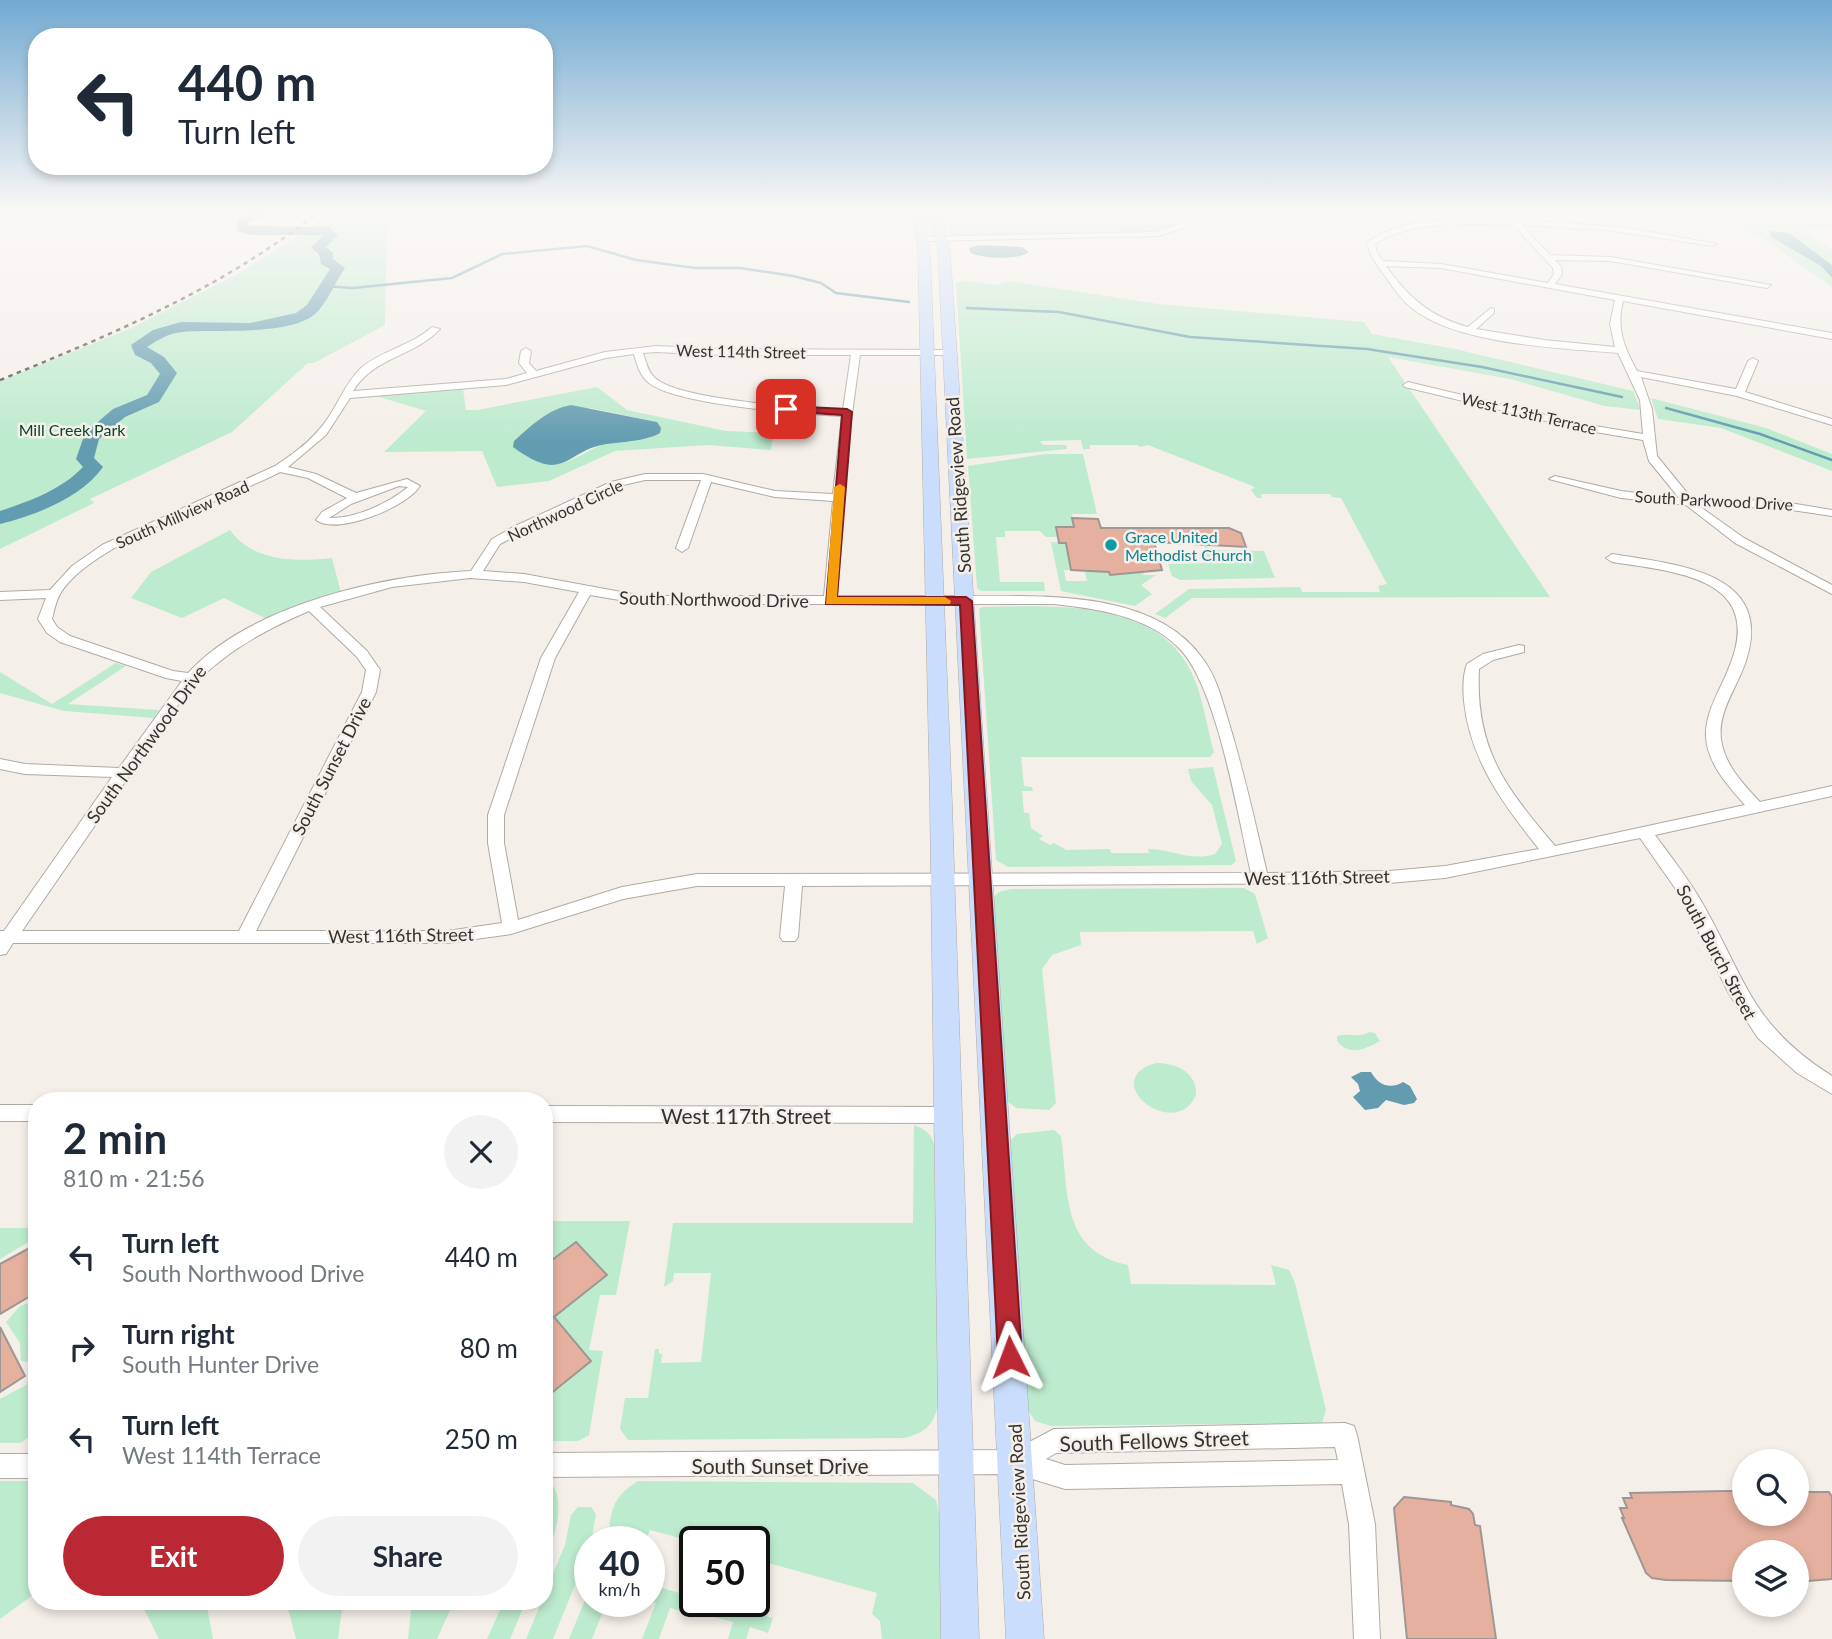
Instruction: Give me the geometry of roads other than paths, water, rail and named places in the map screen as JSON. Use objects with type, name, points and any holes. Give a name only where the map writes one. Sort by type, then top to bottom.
[{"type":"main road","name":"South Ridgeview Road","points":[[935,287],[939,352],[966,601],[1025,1639]]},
{"type":"main road","name":"South Ridgeview Road","points":[[939,352],[935,601],[960,1639]]},
{"type":"street","points":[[1401,287],[1419,310],[1471,329],[1539,344],[1622,350]]},
{"type":"street","points":[[1565,287],[1832,336]]},
{"type":"street","points":[[1620,297],[1613,318],[1622,350],[1650,412],[1650,454],[1687,502],[1726,532],[1832,590]]},
{"type":"street","points":[[1471,329],[1491,311]]},
{"type":"street","name":"South Millview Road","points":[[52,594],[78,566],[123,538],[235,492],[279,468],[322,433],[365,370],[424,338],[435,328]]},
{"type":"street","points":[[526,351],[524,363],[535,376]]},
{"type":"street","points":[[637,351],[645,373],[653,382],[680,394],[799,411],[847,412]]},
{"type":"street","name":"West 114th Street","points":[[347,394],[467,387],[535,376],[605,355],[637,351],[939,352]]},
{"type":"street","points":[[830,601],[847,412],[856,352]]},
{"type":"street","points":[[1739,393],[1753,361]]},
{"type":"street","points":[[1634,373],[1739,393],[1832,422]]},
{"type":"street","name":"West 113th Terrace","points":[[1408,384],[1583,427],[1650,438]]},
{"type":"street","points":[[279,468],[312,476],[357,498],[393,483],[407,482],[414,486],[408,493],[345,522],[333,524],[322,520],[328,512],[357,498]]},
{"type":"street","name":"Northwood Circle","points":[[475,574],[496,542],[615,484],[673,475],[707,478],[775,494],[839,498]]},
{"type":"street","points":[[682,548],[707,478]]},
{"type":"street","name":"South Parkwood Drive","points":[[1555,479],[1643,499],[1687,502],[1767,500],[1832,513]]},
{"type":"street","points":[[1612,558],[1703,576],[1738,598],[1746,614],[1744,639],[1722,699],[1713,737],[1730,779],[1758,809]]},
{"type":"street","name":"South Northwood Drive","points":[[3,941],[122,773],[208,660],[265,626],[312,607],[394,583],[475,574],[540,581],[585,593],[643,600],[1054,600],[1096,605],[1138,616],[1181,642],[1198,661],[1209,681],[1233,762],[1260,877]]},
{"type":"street","points":[[511,928],[496,843],[496,815],[548,658],[585,593]]},
{"type":"street","points":[[0,596],[52,594],[45,619],[52,630],[65,639],[171,675],[192,678]]},
{"type":"street","name":"South Sunset Drive","points":[[244,937],[369,692],[373,670],[312,607]]},
{"type":"street","points":[[1519,649],[1488,657],[1472,667],[1469,689],[1471,719],[1482,753],[1503,794],[1551,852]]},
{"type":"street","points":[[0,764],[25,769],[122,773]]},
{"type":"street","name":"West 116th Street","points":[[3,941],[447,937],[511,928],[652,886],[697,880],[982,881],[1390,877],[1445,873],[1646,833],[1832,791]]},
{"type":"street","name":"South Burch Street","points":[[1646,833],[1700,916],[1748,1015],[1784,1054],[1832,1086]]},
{"type":"street","points":[[789,937],[794,880]]},
{"type":"street","points":[[0,1112],[28,1113]]},
{"type":"street","name":"West 117th Street","points":[[553,1114],[948,1115]]},
{"type":"street","name":"South Fellows Street","points":[[1017,1462],[1054,1441],[1345,1435],[1362,1524],[1367,1639]]},
{"type":"street","name":"South Sunset Drive","points":[[553,1465],[955,1465],[1017,1462]]},
{"type":"street","name":"South Fellows Street","points":[[1017,1462],[1065,1477],[1352,1472]]},
{"type":"street","points":[[0,1466],[28,1466]]},
{"type":"water","points":[[571,405],[657,422],[661,428],[660,433],[644,439],[591,448],[563,463],[552,465],[526,456],[513,447],[514,441],[540,419]]},
{"type":"water","points":[[1361,1072],[1371,1072],[1377,1080],[1389,1086],[1403,1082],[1410,1086],[1417,1099],[1414,1103],[1404,1105],[1386,1100],[1378,1108],[1365,1110],[1353,1097],[1360,1091],[1358,1084],[1351,1077]]},
{"type":"waterway","points":[[0,518],[51,498],[74,485],[94,467],[85,459],[91,437],[111,423],[119,413],[153,398],[169,373],[160,367],[158,360],[141,352],[139,345],[158,333],[181,327],[250,328],[301,316],[313,308],[323,287]]},
{"type":"waterway","points":[[346,287],[358,287]]},
{"type":"waterway","points":[[828,287],[836,293],[909,302]]},
{"type":"waterway","points":[[967,308],[1059,312],[1190,337],[1367,349],[1482,367],[1622,397]]},
{"type":"waterway","points":[[1666,408],[1760,434],[1832,460]]},
{"type":"railway","points":[[0,380],[125,327],[203,287]]},
{"type":"place","name":"Grace United Methodist Church","points":[[1111,545]]},
{"type":"park label","name":"Mill Creek Park","points":[[72,429]]}]
